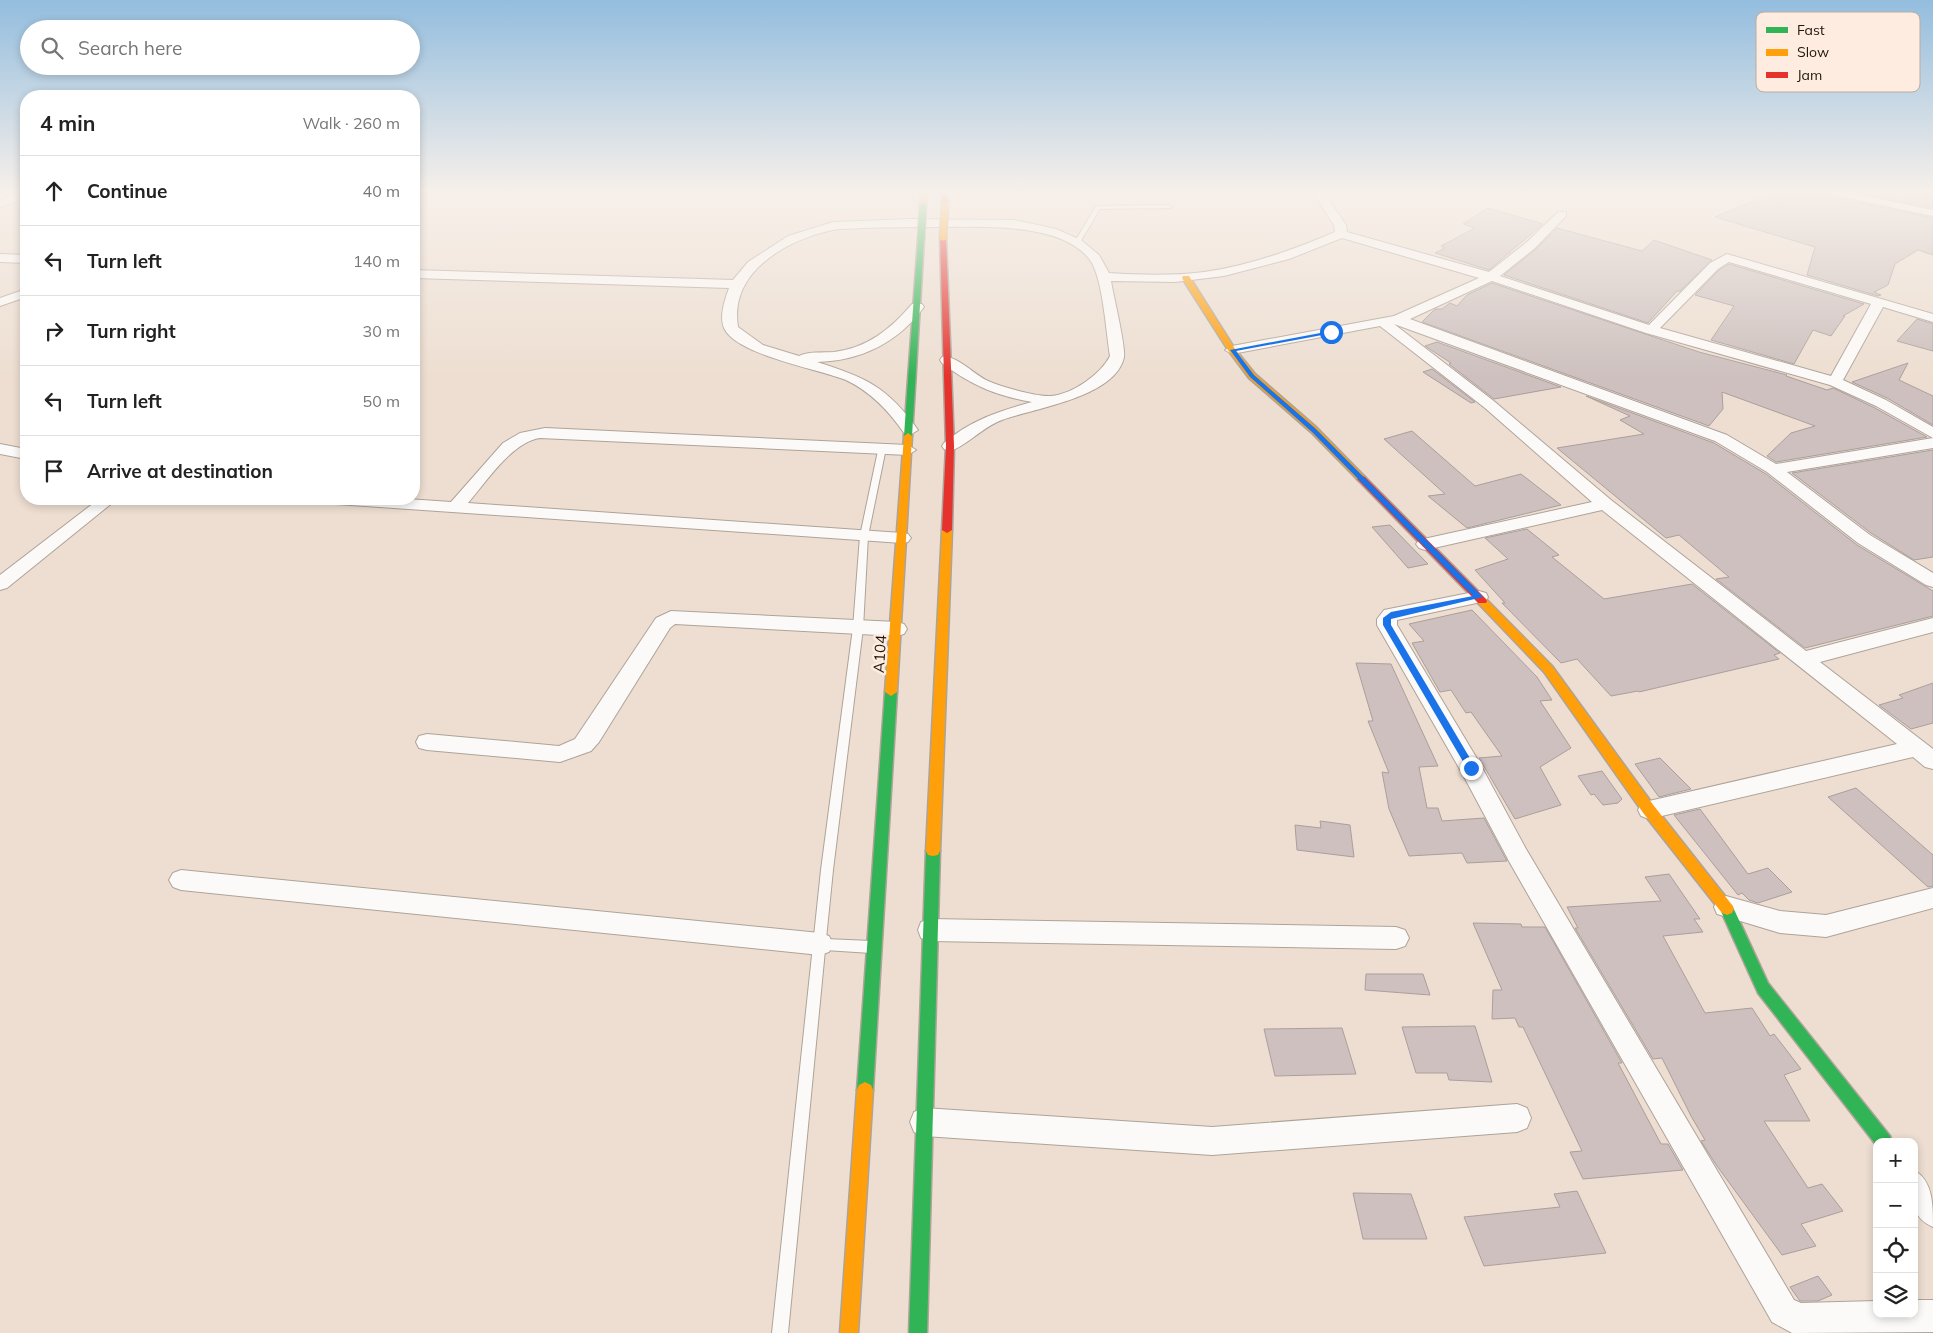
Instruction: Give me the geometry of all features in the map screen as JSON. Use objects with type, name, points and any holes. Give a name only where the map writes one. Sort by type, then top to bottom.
[{"type":"main road","name":"A104","points":[[849,1333],[868,1071],[920,253]]},
{"type":"main road","points":[[918,1333],[930,930],[950,446],[943,253]]},
{"type":"main road","points":[[1186,278],[1232,350],[1252,376],[1314,430],[1548,669],[1649,810],[1726,907],[1763,988],[1881,1138]]},
{"type":"street","points":[[770,253],[752,265],[737,284],[730,302],[731,328],[758,348],[850,377],[876,390],[892,405],[910,430]]},
{"type":"street","points":[[950,446],[979,424],[1079,391],[1096,383],[1108,373],[1116,362],[1115,338],[1104,277],[1095,258],[1089,253]]},
{"type":"street","points":[[1104,277],[1186,278],[1297,253]]},
{"type":"street","points":[[1408,253],[1491,277],[1651,330],[1834,382],[1882,403],[1931,434]]},
{"type":"street","points":[[1232,350],[1391,321],[1491,277],[1521,253]]},
{"type":"street","points":[[0,258],[20,259]]},
{"type":"street","points":[[1651,330],[1714,266],[1727,258],[1933,318]]},
{"type":"street","points":[[420,274],[737,284]]},
{"type":"street","points":[[0,302],[20,295]]},
{"type":"street","points":[[1834,382],[1879,302]]},
{"type":"street","points":[[788,358],[828,357],[878,344],[894,334],[917,307]]},
{"type":"street","points":[[1391,321],[1721,438],[1773,468],[1864,539],[1933,581]]},
{"type":"street","points":[[1391,321],[1605,504],[1925,754]]},
{"type":"street","points":[[947,360],[972,380],[999,392],[1050,400]]},
{"type":"street","points":[[455,508],[519,437],[545,432],[908,450]]},
{"type":"street","points":[[1773,468],[1931,434]]},
{"type":"street","points":[[0,449],[20,453]]},
{"type":"street","points":[[1425,544],[1605,504]]},
{"type":"street","points":[[0,584],[101,505]]},
{"type":"street","points":[[415,505],[902,538]]},
{"type":"street","points":[[1479,597],[1391,615],[1387,618],[1387,625],[1471,768],[1518,856],[1783,1311],[1792,1317],[1802,1319],[1933,1316]]},
{"type":"street","points":[[427,742],[540,754],[560,754],[572,751],[583,745],[591,736],[662,623],[671,617],[897,629]]},
{"type":"street","points":[[1803,659],[1933,625]]},
{"type":"street","points":[[1649,810],[1925,754]]},
{"type":"street","points":[[181,880],[820,944]]},
{"type":"street","points":[[1726,907],[1780,922],[1826,926],[1933,898]]},
{"type":"street","points":[[930,930],[1396,938]]},
{"type":"street","points":[[924,1122],[1212,1141],[1517,1118]]},
{"type":"street","points":[[1918,1191],[1933,1212]]},
{"type":"lane","points":[[780,1333],[820,944],[858,628],[864,536],[882,448]]},
{"type":"lane","points":[[820,944],[876,947]]},
{"type":"building","points":[[1436,253],[1509,253],[1489,270]]},
{"type":"building","points":[[1531,253],[1692,253],[1712,260],[1680,291],[1677,291],[1648,323],[1504,275]]},
{"type":"building","points":[[1813,253],[1913,253],[1895,264],[1888,285],[1874,292],[1881,295],[1878,296],[1807,275]]},
{"type":"building","points":[[1729,264],[1864,304],[1843,316],[1845,316],[1831,336],[1813,330],[1794,364],[1711,340],[1734,306],[1695,295],[1719,270]]},
{"type":"building","points":[[1492,283],[1699,352],[1787,375],[1827,390],[1833,388],[1875,408],[1927,437],[1776,462],[1767,456],[1791,433],[1815,426],[1722,392],[1723,409],[1709,426],[1422,322],[1435,309],[1442,309],[1450,303],[1457,306],[1467,295]]},
{"type":"building","points":[[1917,319],[1933,324],[1933,351],[1897,341]]},
{"type":"building","points":[[1437,342],[1561,387],[1494,399],[1449,364],[1451,363],[1425,346]]},
{"type":"building","points":[[1908,363],[1899,380],[1933,396],[1933,425],[1887,398],[1852,382]]},
{"type":"building","points":[[1432,369],[1475,402],[1471,403],[1423,372]]},
{"type":"building","points":[[1586,396],[1714,443],[1766,474],[1857,545],[1933,591],[1933,616],[1805,648],[1716,579],[1729,577],[1679,535],[1666,538],[1557,448],[1644,434],[1620,420],[1630,416]]},
{"type":"building","points":[[1412,431],[1475,486],[1521,474],[1561,505],[1467,528],[1428,496],[1445,494],[1384,439]]},
{"type":"building","points":[[1933,450],[1933,557],[1914,560],[1871,533],[1792,473]]},
{"type":"building","points":[[1390,525],[1428,564],[1408,568],[1372,527]]},
{"type":"building","points":[[1527,529],[1559,555],[1552,557],[1604,599],[1692,584],[1780,653],[1774,655],[1779,659],[1639,692],[1611,696],[1577,659],[1561,663],[1502,603],[1505,603],[1475,570],[1508,559],[1485,538]]},
{"type":"building","points":[[1472,610],[1537,677],[1552,700],[1540,701],[1571,748],[1540,767],[1561,805],[1515,819],[1479,758],[1502,756],[1471,712],[1466,713],[1451,690],[1440,692],[1412,643],[1424,641],[1409,624]]},
{"type":"building","points":[[1356,663],[1391,664],[1438,766],[1419,767],[1427,808],[1438,808],[1442,821],[1484,818],[1507,861],[1467,863],[1462,853],[1409,856],[1389,809],[1382,772],[1389,773],[1368,721],[1373,721]]},
{"type":"building","points":[[1933,683],[1933,723],[1911,729],[1879,705],[1903,698],[1899,695]]},
{"type":"building","points":[[1660,758],[1691,789],[1659,797],[1635,764]]},
{"type":"building","points":[[1602,771],[1622,799],[1618,803],[1603,805],[1594,794],[1591,795],[1578,776]]},
{"type":"building","points":[[1856,788],[1933,855],[1933,886],[1928,887],[1828,797]]},
{"type":"building","points":[[1700,809],[1748,874],[1768,868],[1792,892],[1758,903],[1749,900],[1742,893],[1738,895],[1674,815]]},
{"type":"building","points":[[1320,821],[1350,825],[1354,857],[1297,850],[1295,825],[1321,828]]},
{"type":"building","points":[[1669,874],[1700,919],[1694,919],[1703,932],[1663,936],[1705,1013],[1752,1008],[1770,1036],[1774,1034],[1801,1069],[1784,1075],[1810,1121],[1764,1121],[1808,1188],[1822,1184],[1843,1211],[1801,1224],[1816,1246],[1782,1255],[1701,1141],[1705,1140],[1662,1058],[1653,1059],[1575,928],[1578,928],[1567,907],[1661,901],[1645,877]]},
{"type":"building","points":[[1473,923],[1521,924],[1522,927],[1545,927],[1622,1063],[1618,1063],[1661,1144],[1668,1144],[1683,1170],[1583,1179],[1570,1152],[1582,1151],[1523,1027],[1519,1027],[1515,1018],[1492,1019],[1493,990],[1502,990]]},
{"type":"building","points":[[1366,974],[1423,974],[1430,995],[1365,990]]},
{"type":"building","points":[[1475,1026],[1492,1082],[1449,1080],[1447,1073],[1416,1073],[1402,1027]]},
{"type":"building","points":[[1342,1028],[1356,1074],[1275,1076],[1264,1029]]},
{"type":"building","points":[[1577,1191],[1606,1253],[1484,1266],[1464,1217],[1560,1207],[1554,1194]]},
{"type":"building","points":[[1353,1193],[1411,1194],[1427,1239],[1363,1239]]},
{"type":"building","points":[[1818,1276],[1832,1295],[1818,1301],[1800,1301],[1790,1287]]},
{"type":"traffic: fast","points":[[908,436],[920,253]]},
{"type":"traffic: fast","points":[[865,1090],[891,692]]},
{"type":"traffic: fast","points":[[918,1333],[933,851]]},
{"type":"traffic: fast","points":[[1727,909],[1763,988],[1881,1138]]},
{"type":"traffic: slow","points":[[1186,278],[1232,350],[1252,376],[1314,430],[1362,479]]},
{"type":"traffic: slow","points":[[891,692],[908,436]]},
{"type":"traffic: slow","points":[[933,851],[947,530]]},
{"type":"traffic: slow","points":[[1482,601],[1548,669],[1649,810],[1727,909]]},
{"type":"traffic: slow","points":[[849,1333],[865,1090]]},
{"type":"traffic: jam","points":[[944,253],[950,446],[947,530]]},
{"type":"traffic: jam","points":[[1362,479],[1482,601]]},
{"type":"route","points":[[1331,332],[1232,350],[1252,376],[1314,430],[1367,486],[1479,597],[1391,615],[1387,618],[1387,625],[1471,768]]}]
